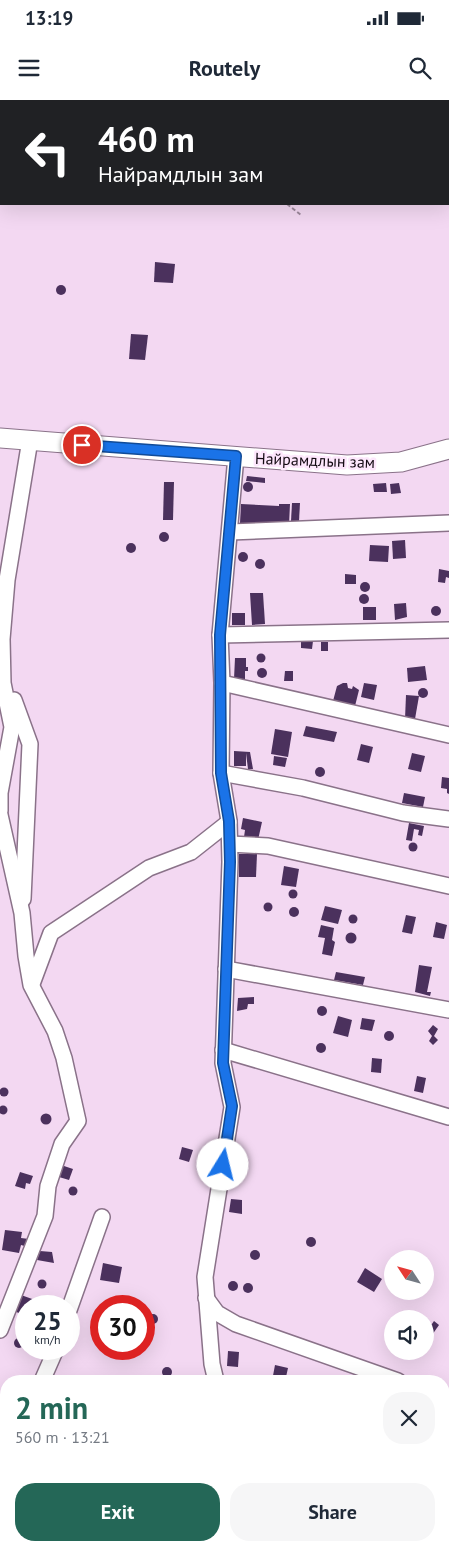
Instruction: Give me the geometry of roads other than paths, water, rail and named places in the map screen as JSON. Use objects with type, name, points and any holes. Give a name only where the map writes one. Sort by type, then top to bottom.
[{"type":"main road","name":"Найрамдлын зам","points":[[0,438],[347,465],[402,462],[449,449]]},
{"type":"street","points":[[0,811],[0,793],[12,726],[3,683],[2,639],[7,580],[30,440]]},
{"type":"street","points":[[215,1375],[205,1296],[207,1262],[232,1106],[223,1063],[230,844],[229,822],[221,773],[222,683],[220,635],[236,456]]},
{"type":"street","points":[[230,532],[449,523]]},
{"type":"street","points":[[220,635],[449,630]]},
{"type":"street","points":[[3,683],[16,704],[30,744],[22,913]]},
{"type":"street","points":[[222,683],[449,734]]},
{"type":"street","points":[[221,773],[304,788],[403,813],[449,819]]},
{"type":"street","points":[[0,815],[22,913],[31,985],[55,1031],[64,1058],[78,1121],[62,1144],[48,1186],[44,1216],[0,1330]]},
{"type":"street","points":[[31,985],[51,932],[149,868],[190,852],[229,822]]},
{"type":"street","points":[[230,844],[268,846],[449,886]]},
{"type":"street","points":[[226,969],[449,1010]]},
{"type":"street","points":[[223,1050],[449,1117]]},
{"type":"street","points":[[74,1295],[91,1242],[102,1217]]},
{"type":"street","points":[[205,1296],[216,1313],[236,1324],[381,1375]]},
{"type":"street","points":[[45,1375],[51,1360]]}]
